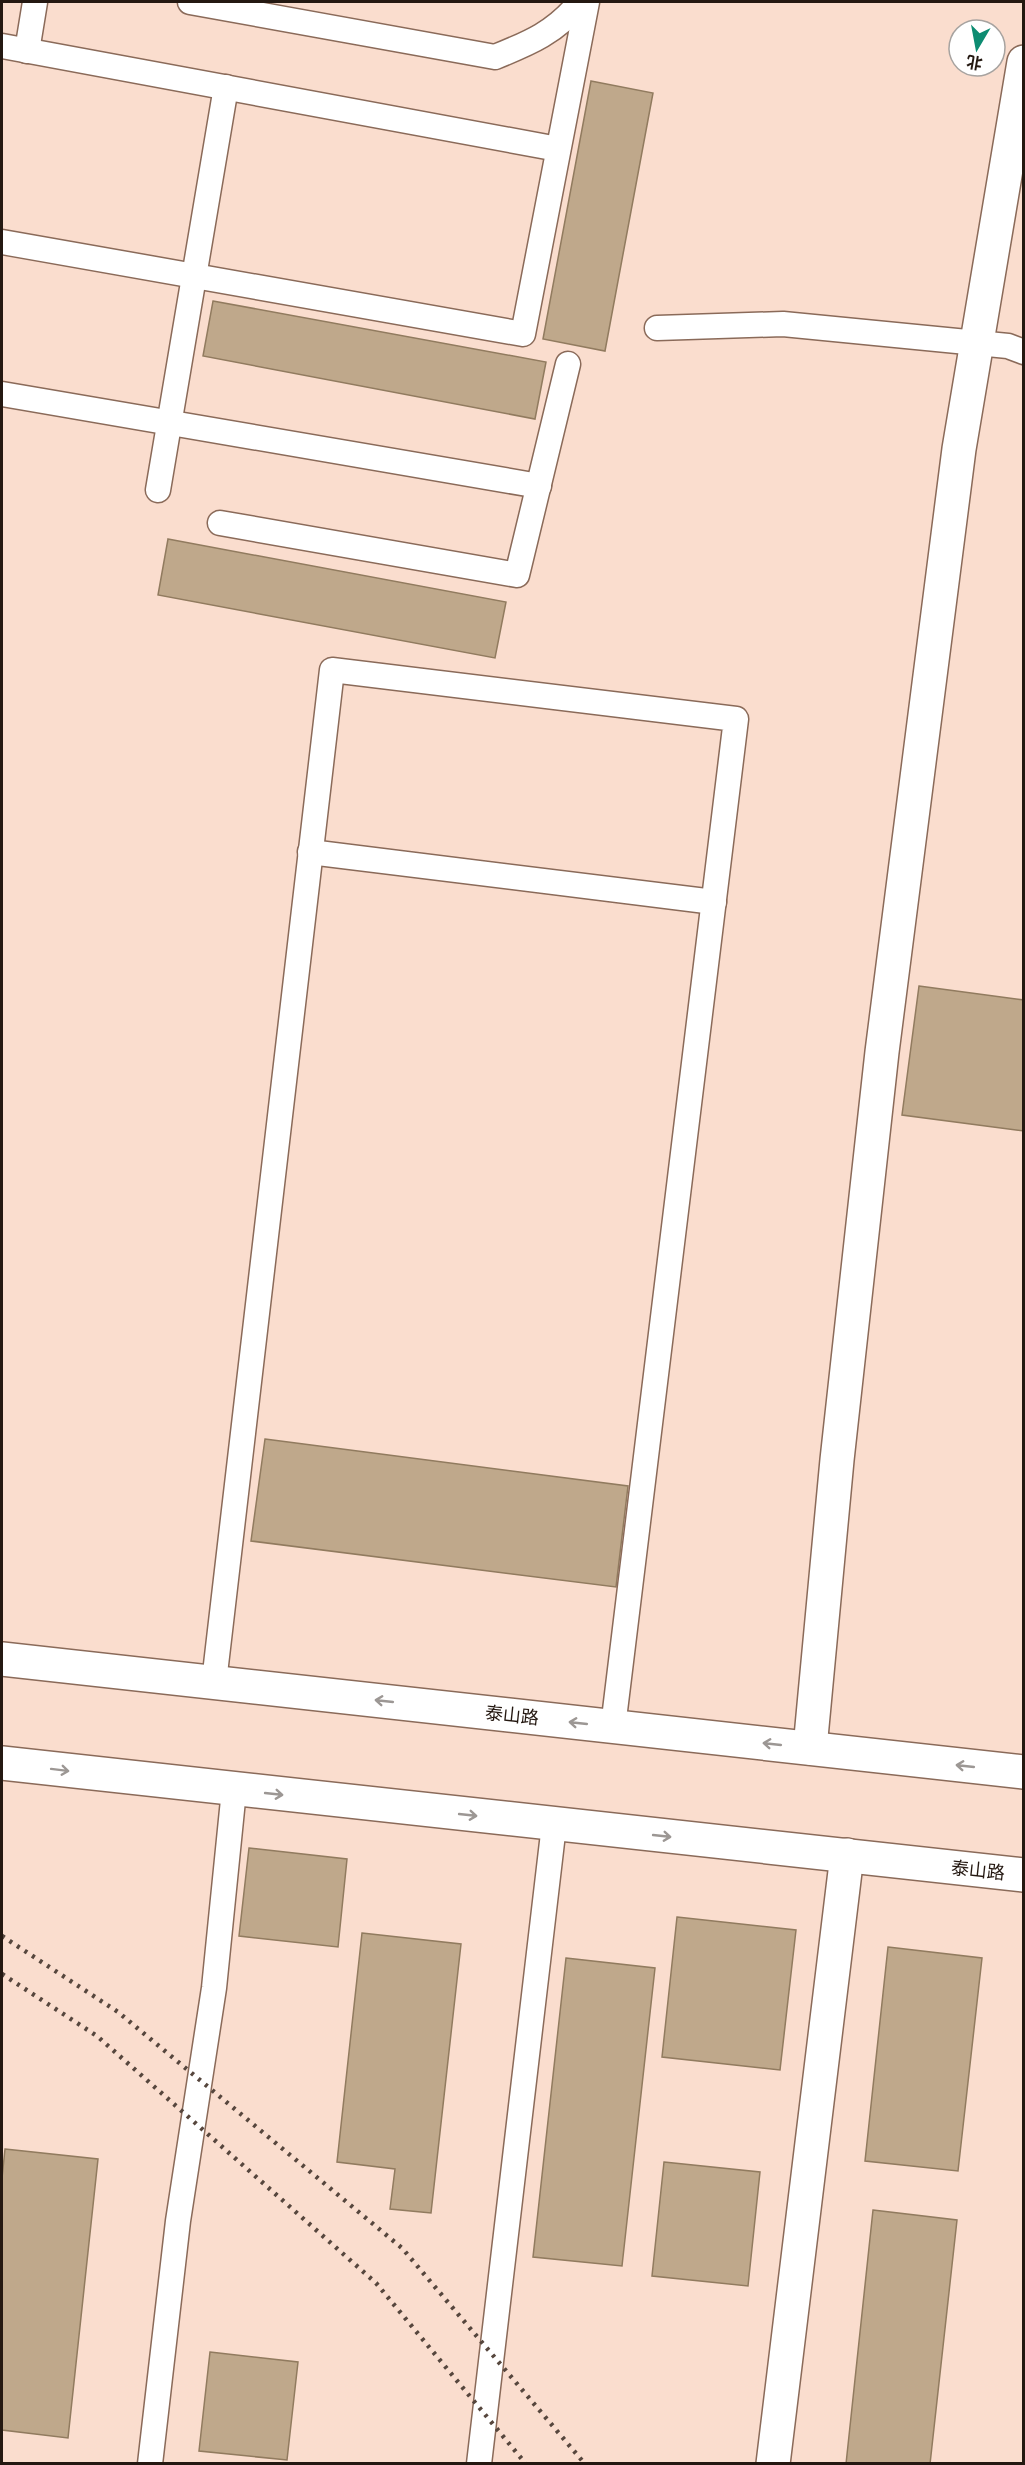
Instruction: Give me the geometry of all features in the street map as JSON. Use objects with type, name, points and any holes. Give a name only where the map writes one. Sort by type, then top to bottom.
[{"type":"street","points":[[810,1748],[838,1449],[882,1052],[959,449],[1023,62]]},
{"type":"street","name":"泰山路","points":[[2,1659],[1023,1772]]},
{"type":"street","name":"泰山路","points":[[2,1763],[1023,1875]]},
{"type":"street","points":[[772,2463],[847,1855]]},
{"type":"lane","points":[[27,51],[35,2]]},
{"type":"lane","points":[[190,2],[495,57],[536,40],[566,20],[580,2]]},
{"type":"lane","points":[[2,242],[524,334],[587,2]]},
{"type":"lane","points":[[2,46],[558,149]]},
{"type":"lane","points":[[158,490],[226,87]]},
{"type":"lane","points":[[657,328],[783,324],[1008,346],[1023,352]]},
{"type":"lane","points":[[220,523],[517,575],[568,364]]},
{"type":"lane","points":[[2,394],[539,486]]},
{"type":"lane","points":[[214,1682],[332,670],[736,719],[613,1727]]},
{"type":"lane","points":[[310,852],[714,902]]},
{"type":"lane","points":[[150,2463],[178,2221],[214,1988],[234,1790]]},
{"type":"lane","points":[[479,2463],[554,1825]]},
{"type":"building","points":[[591,81],[653,93],[605,351],[543,339]]},
{"type":"building","points":[[213,301],[546,362],[535,419],[203,356]]},
{"type":"building","points":[[168,539],[506,602],[495,658],[158,595]]},
{"type":"building","points":[[919,986],[1024,1000],[1024,1131],[902,1115]]},
{"type":"building","points":[[265,1439],[628,1486],[616,1587],[251,1541]]},
{"type":"building","points":[[249,1848],[347,1859],[338,1947],[239,1936]]},
{"type":"building","points":[[677,1917],[796,1930],[780,2070],[662,2057]]},
{"type":"building","points":[[362,1933],[461,1944],[431,2213],[390,2209],[395,2169],[337,2162]]},
{"type":"building","points":[[888,1947],[982,1958],[958,2171],[865,2161]]},
{"type":"building","points":[[566,1958],[655,1968],[622,2266],[533,2257]]},
{"type":"building","points":[[5,2149],[98,2159],[68,2438],[2,2430],[2,2178]]},
{"type":"building","points":[[664,2162],[760,2172],[748,2286],[652,2276]]},
{"type":"building","points":[[873,2210],[957,2220],[930,2464],[846,2464]]},
{"type":"building","points":[[210,2352],[298,2362],[287,2460],[199,2451]]},
{"type":"railway","points":[[2,1936],[118,2012],[402,2248],[585,2464]]},
{"type":"railway","points":[[2,1974],[97,2036],[376,2283],[526,2464]]}]
